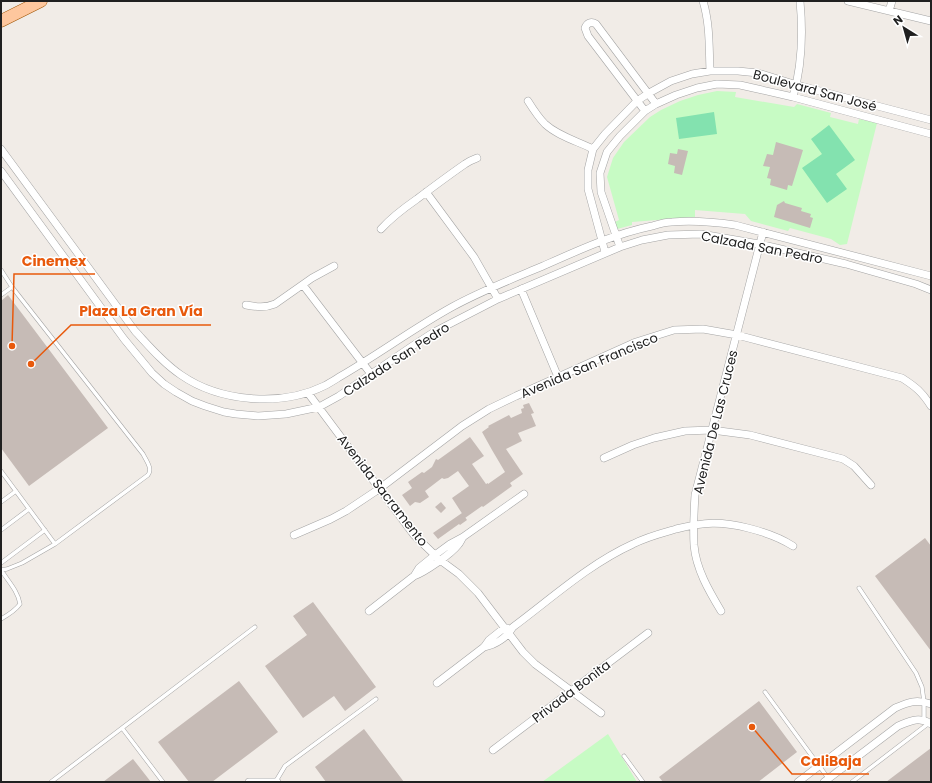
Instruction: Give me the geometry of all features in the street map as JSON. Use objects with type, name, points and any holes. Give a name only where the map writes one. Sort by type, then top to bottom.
[{"type":"main road","points":[[1,21],[41,1]]},
{"type":"street","points":[[703,1],[707,13],[710,71]]},
{"type":"street","points":[[793,97],[797,85],[802,47],[800,1]]},
{"type":"street","points":[[848,1],[931,21]]},
{"type":"street","points":[[889,11],[892,1]]},
{"type":"street","points":[[645,111],[588,36],[585,28],[591,22],[596,24],[656,104]]},
{"type":"street","name":"Boulevard San José","points":[[605,252],[588,189],[588,170],[593,149],[605,134],[637,101],[671,81],[692,74],[710,71],[758,73],[797,85],[931,120]]},
{"type":"street","name":"Boulevard San José","points":[[620,247],[601,192],[600,173],[607,152],[620,136],[645,111],[676,94],[716,84],[740,85],[793,97],[931,134]]},
{"type":"street","points":[[838,109],[842,97]]},
{"type":"street","points":[[528,101],[536,114],[546,124],[557,132],[593,149]]},
{"type":"street","name":"Calzada San Pedro","points":[[1,149],[135,331],[153,350],[180,374],[194,383],[239,397],[258,400],[286,398],[308,393],[325,386],[453,306],[602,240],[639,228],[671,222],[702,221],[735,225],[931,276]]},
{"type":"street","points":[[382,229],[388,221],[426,192],[470,160],[477,158]]},
{"type":"street","name":"Calzada San Pedro","points":[[1,171],[124,339],[152,373],[164,384],[192,401],[224,412],[258,416],[286,414],[319,407],[339,396],[434,332],[498,299],[605,252],[642,240],[668,235],[701,234],[759,244],[846,264],[916,284],[931,290]]},
{"type":"street","points":[[426,192],[474,258],[498,299]]},
{"type":"street","points":[[30,210],[41,203]]},
{"type":"street","name":"Avenida De Las Cruces","points":[[721,611],[707,586],[699,566],[694,546],[695,495],[763,232]]},
{"type":"street","points":[[846,264],[848,254]]},
{"type":"street","points":[[246,305],[269,307],[322,272],[334,266]]},
{"type":"street","points":[[303,285],[371,374]]},
{"type":"street","points":[[521,289],[558,377]]},
{"type":"street","name":"Avenida San Francisco","points":[[294,535],[332,519],[346,511],[379,489],[469,422],[489,409],[636,342],[674,330],[703,328],[737,335],[902,378],[914,386],[931,406]]},
{"type":"street","points":[[124,339],[135,331]]},
{"type":"street","name":"Avenida Sacramento","points":[[308,393],[414,535],[426,548],[459,574],[478,593],[506,631],[535,664],[601,713]]},
{"type":"street","points":[[604,458],[633,445],[654,438],[685,431],[712,430],[750,435],[843,459],[854,466],[871,484]]},
{"type":"street","points":[[369,611],[414,576],[422,573],[438,557],[458,546],[463,537],[524,494]]},
{"type":"street","points":[[437,683],[484,647],[492,646],[506,631],[591,567],[634,543],[656,535],[694,525],[709,523],[734,524],[766,533],[793,546]]},
{"type":"street","name":"Privada Bonita","points":[[493,750],[648,633]]},
{"type":"street","points":[[798,782],[806,780],[819,766],[895,708],[910,702],[927,703]]},
{"type":"street","points":[[826,780],[898,726],[911,721],[929,722]]},
{"type":"street","points":[[249,782],[276,782]]},
{"type":"lane","points":[[1,270],[12,287],[142,454],[150,469],[148,475],[55,544],[22,564],[1,570],[18,596],[20,604],[10,613],[1,618]]},
{"type":"lane","points":[[1,295],[12,287]]},
{"type":"lane","points":[[1,472],[55,544]]},
{"type":"lane","points":[[1,502],[16,491]]},
{"type":"lane","points":[[1,530],[29,509]]},
{"type":"lane","points":[[1,563],[45,530]]},
{"type":"lane","points":[[852,782],[929,722],[927,703],[916,673],[859,588]]},
{"type":"lane","points":[[51,782],[255,627]]},
{"type":"lane","points":[[765,692],[819,766],[826,780]]},
{"type":"lane","points":[[276,782],[285,766],[376,699]]},
{"type":"lane","points":[[122,728],[163,782]]},
{"type":"lane","points":[[624,756],[642,782]]},
{"type":"green space","points":[[717,91],[736,92],[735,97],[794,107],[797,104],[831,113],[830,117],[858,124],[859,119],[877,123],[847,244],[840,245],[831,239],[790,228],[788,231],[751,221],[745,214],[695,210],[695,217],[632,222],[632,225],[617,229],[615,222],[619,220],[607,177],[613,158],[624,142],[650,117],[661,110],[680,101]]},
{"type":"green space","points":[[714,112],[717,134],[679,139],[676,118]]},
{"type":"green space","points":[[829,125],[855,160],[836,174],[847,189],[827,203],[802,168],[822,154],[811,139]]},
{"type":"green space","points":[[608,734],[637,782],[542,782]]},
{"type":"building","points":[[776,142],[803,150],[792,186],[788,185],[787,190],[770,185],[771,179],[767,178],[770,167],[763,166],[767,154],[773,155]]},
{"type":"building","points":[[678,149],[688,151],[682,175],[674,173],[675,166],[668,164],[670,153],[677,154]]},
{"type":"building","points":[[784,201],[785,203],[802,208],[801,211],[811,214],[810,217],[813,218],[810,228],[774,217],[777,205]]},
{"type":"building","points":[[8,295],[108,428],[29,486],[1,448],[1,301]]},
{"type":"building","points":[[529,403],[534,413],[531,414],[536,426],[518,433],[522,441],[506,449],[523,474],[510,483],[512,486],[465,518],[452,498],[469,486],[458,471],[448,478],[442,478],[425,491],[429,497],[420,503],[415,502],[410,506],[402,495],[412,488],[408,482],[432,467],[436,459],[438,460],[470,437],[484,456],[472,464],[486,484],[505,472],[482,432],[489,427],[488,426],[509,415],[511,418],[522,413],[521,409],[524,408],[523,405]]},
{"type":"building","points":[[441,502],[446,508],[441,513],[435,507]]},
{"type":"building","points":[[462,513],[467,520],[438,539],[433,533]]},
{"type":"building","points":[[925,538],[931,546],[931,651],[875,576]]},
{"type":"building","points":[[313,602],[376,687],[345,711],[334,696],[303,718],[265,666],[307,635],[293,616]]},
{"type":"building","points":[[239,681],[278,732],[212,782],[189,782],[158,742]]},
{"type":"building","points":[[759,701],[797,752],[758,782],[663,782],[659,777]]},
{"type":"building","points":[[364,729],[404,782],[326,782],[315,767]]},
{"type":"building","points":[[931,748],[931,782],[886,782]]},
{"type":"building","points":[[133,759],[151,782],[103,782]]},
{"type":"place","name":"Cinemex","points":[[12,346]]},
{"type":"place","name":"Plaza La Gran Vía","points":[[31,364]]},
{"type":"place","name":"CaliBaja","points":[[752,727]]}]
